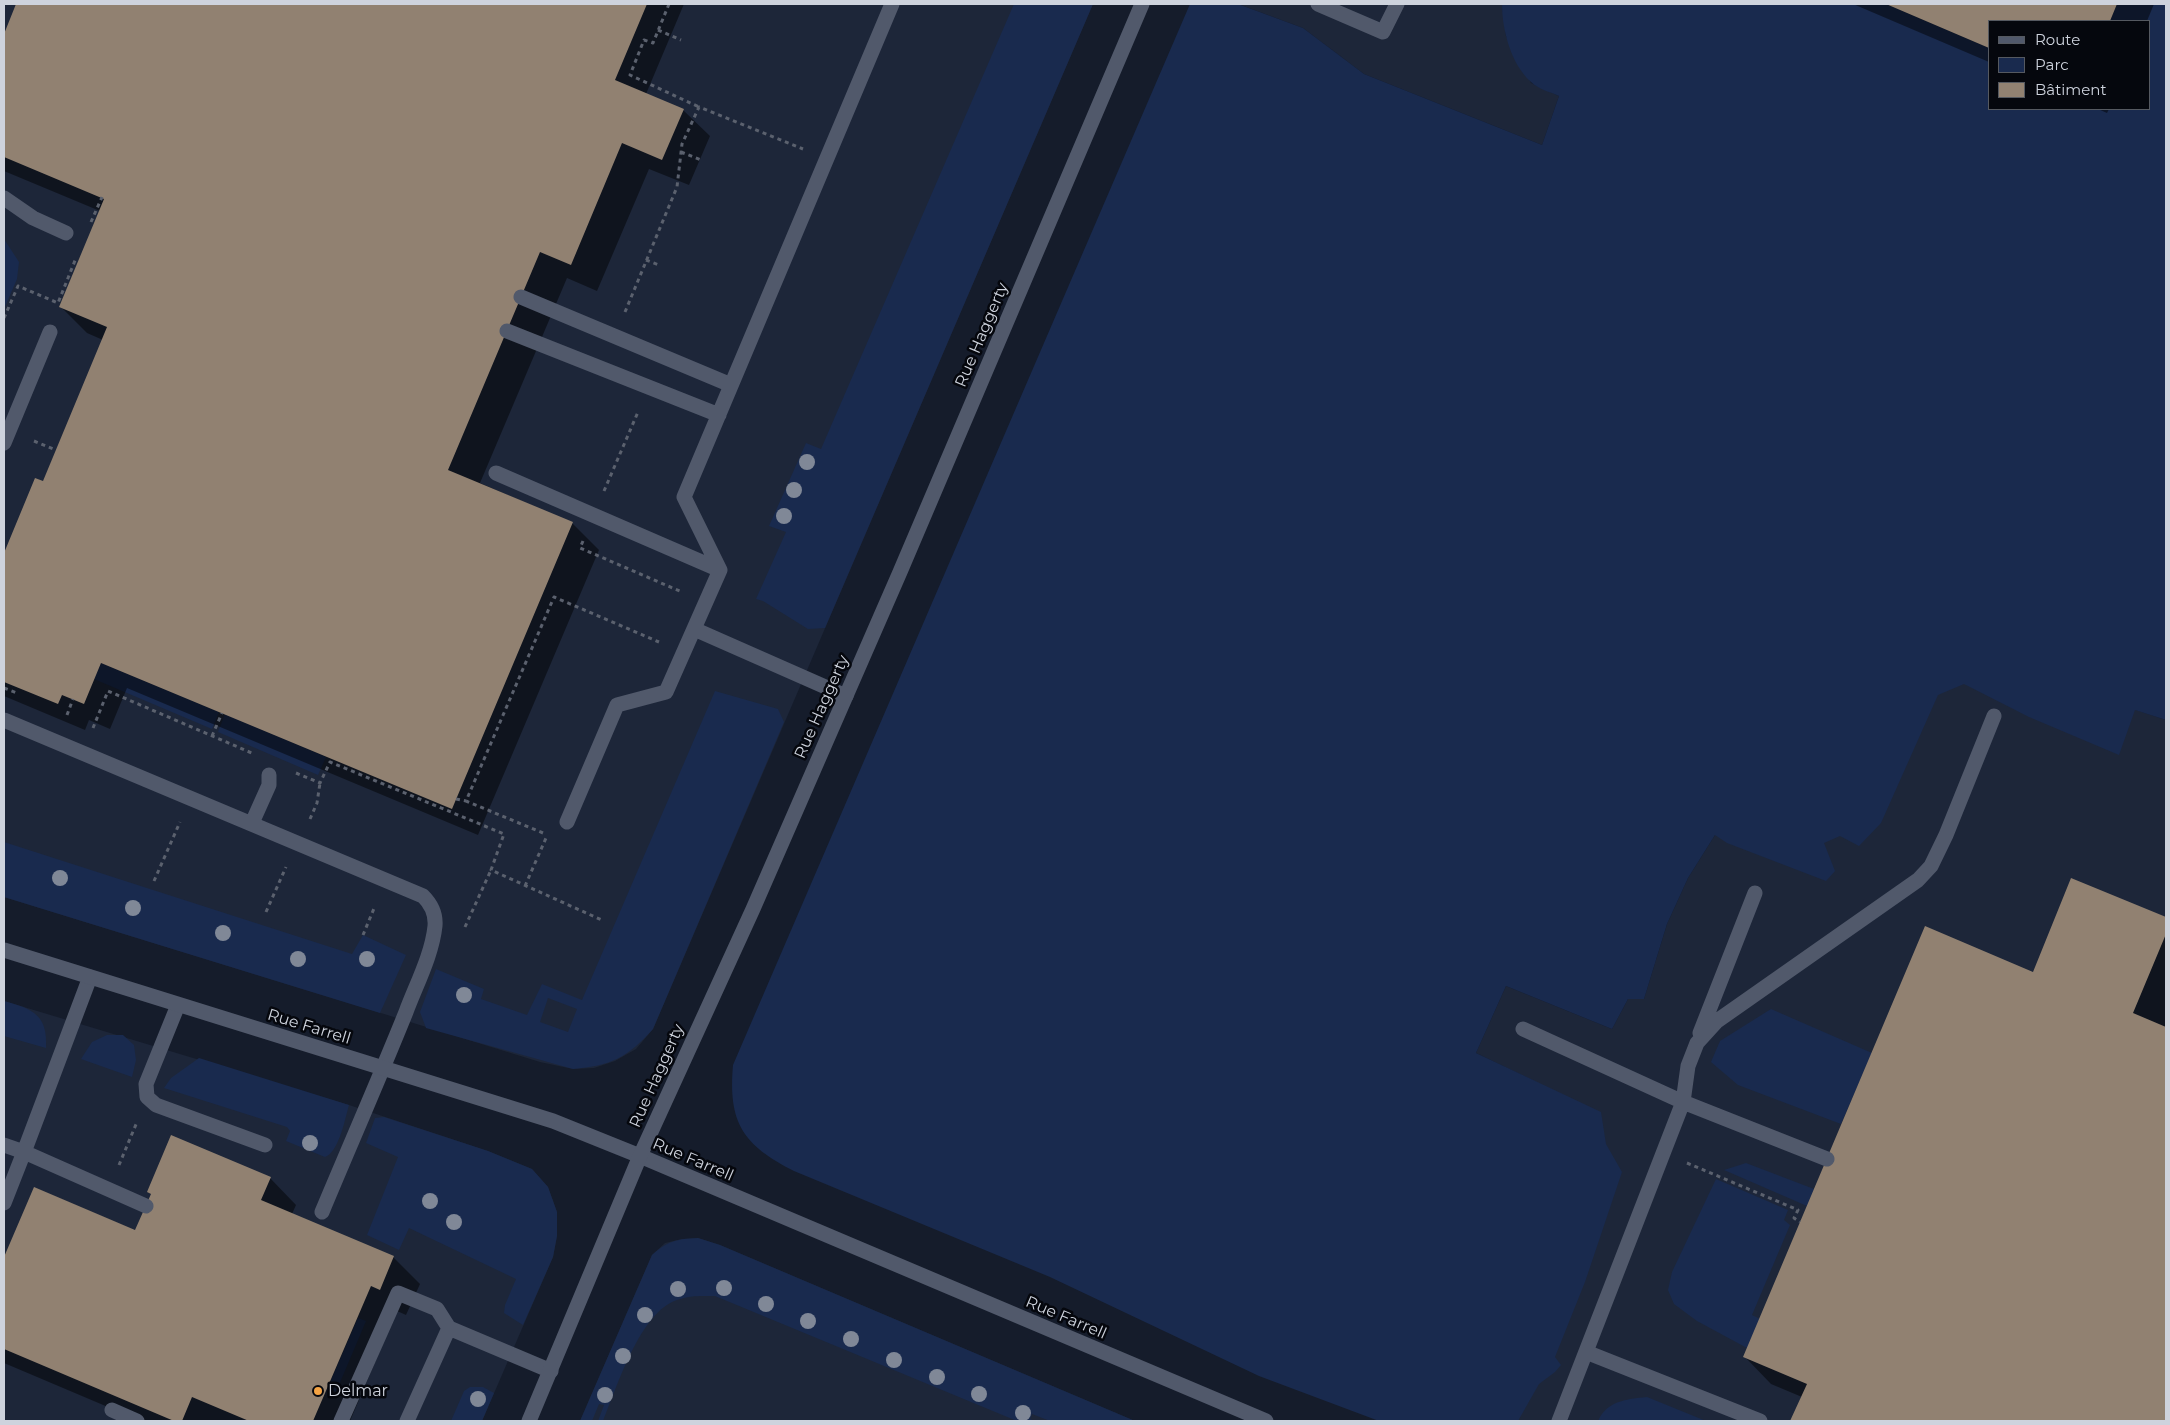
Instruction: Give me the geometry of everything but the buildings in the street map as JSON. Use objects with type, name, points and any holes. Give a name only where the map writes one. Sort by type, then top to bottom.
[{"type":"street","points":[[567,822],[617,705],[666,692],[720,570],[684,496],[892,4]]},
{"type":"street","name":"Rue Haggerty","points":[[530,1421],[640,1156],[753,908],[846,696],[1142,4]]},
{"type":"street","points":[[1318,4],[1383,32],[1396,4]]},
{"type":"street","points":[[4,198],[33,218],[66,233]]},
{"type":"street","points":[[522,297],[731,385]]},
{"type":"street","points":[[507,331],[719,416]]},
{"type":"street","points":[[4,443],[50,332]]},
{"type":"street","points":[[496,473],[720,570]]},
{"type":"street","points":[[694,629],[846,696]]},
{"type":"street","points":[[1697,1043],[1717,1021],[1918,880],[1931,866],[1946,835],[1994,716]]},
{"type":"street","points":[[4,720],[424,896],[430,903],[434,912],[434,934],[421,973],[322,1212]]},
{"type":"street","points":[[252,824],[269,785],[269,775]]},
{"type":"street","points":[[1559,1421],[1683,1102],[1688,1066],[1755,893]]},
{"type":"street","name":"Rue Farrell","points":[[4,950],[553,1121],[1266,1421]]},
{"type":"street","points":[[4,1203],[90,977]]},
{"type":"street","points":[[178,1005],[146,1084],[148,1097],[156,1106],[265,1145]]},
{"type":"street","points":[[1523,1029],[1683,1102],[1827,1159]]},
{"type":"street","points":[[4,1145],[146,1206]]},
{"type":"street","points":[[341,1421],[398,1293],[437,1309],[449,1328],[551,1370]]},
{"type":"street","points":[[407,1421],[449,1328]]},
{"type":"street","points":[[1586,1352],[1760,1421]]},
{"type":"street","points":[[112,1410],[137,1421]]},
{"type":"path","points":[[669,4],[652,43],[644,40],[630,75],[699,107],[827,158]]},
{"type":"path","points":[[658,30],[681,40]]},
{"type":"path","points":[[624,315],[677,187],[682,144],[699,107]]},
{"type":"path","points":[[681,152],[701,160]]},
{"type":"path","points":[[91,224],[102,197]]},
{"type":"path","points":[[4,318],[18,286],[58,303],[80,250]]},
{"type":"path","points":[[646,260],[660,265]]},
{"type":"path","points":[[647,413],[638,410],[580,548],[664,585]]},
{"type":"path","points":[[466,801],[554,597],[641,634]]},
{"type":"path","points":[[94,726],[108,691],[257,756]]},
{"type":"path","points":[[67,715],[73,699]]},
{"type":"path","points":[[212,736],[222,713]]},
{"type":"path","points":[[293,772],[320,784],[330,762],[504,834],[491,870],[465,927]]},
{"type":"path","points":[[456,799],[466,801],[547,834],[525,886]]},
{"type":"path","points":[[154,880],[182,816]]},
{"type":"path","points":[[266,912],[288,861]]},
{"type":"path","points":[[491,870],[604,921]]},
{"type":"path","points":[[362,935],[378,900]]},
{"type":"path","points":[[109,1190],[137,1121],[156,1106]]},
{"type":"path","points":[[1718,1175],[1798,1210],[1794,1218],[1800,1222]]},
{"type":"shaded area","points":[[4,4],[1093,4],[653,1029],[636,1049],[615,1061],[594,1068],[573,1069],[540,1062],[4,897]]},
{"type":"shaded area","points":[[1238,4],[1502,4],[1506,36],[1531,83],[1559,96],[1542,145],[1364,74],[1303,28]]},
{"type":"shaded area","points":[[1986,660],[2166,720],[2166,1421],[1416,1421],[1538,1083],[1476,1053],[1506,986],[1612,1029],[1628,999],[1644,999],[1667,924],[1688,878],[1715,835]]},
{"type":"shaded area","points":[[4,1001],[349,1105],[488,1151],[532,1169],[548,1187],[557,1212],[557,1236],[553,1257],[482,1421],[4,1421]]},
{"type":"shaded area","points":[[698,1238],[720,1245],[1135,1421],[580,1421],[652,1255],[665,1243]]},
{"type":"green space","points":[[1014,4],[1093,4],[825,628],[808,629],[763,601],[756,599],[786,532],[769,526],[806,443],[821,449]]},
{"type":"green space","points":[[1190,4],[1238,4],[1303,28],[1364,74],[1542,145],[1559,96],[1534,84],[1518,66],[1506,35],[1502,4],[1886,4],[1988,48],[1988,110],[2150,110],[2150,20],[2110,20],[2117,4],[2166,4],[2166,720],[2135,710],[2119,755],[2029,717],[1964,684],[1938,695],[1881,823],[1859,846],[1840,836],[1824,843],[1835,871],[1826,881],[1727,843],[1715,835],[1688,878],[1667,924],[1644,999],[1628,999],[1612,1029],[1506,986],[1476,1053],[1601,1112],[1606,1144],[1622,1172],[1585,1282],[1555,1357],[1561,1365],[1539,1384],[1518,1421],[1379,1421],[1259,1376],[1050,1277],[794,1171],[762,1152],[742,1130],[733,1102],[733,1065]]},
{"type":"green space","points":[[4,239],[19,262],[17,279],[4,309]]},
{"type":"green space","points":[[101,663],[219,712],[212,729],[94,679]]},
{"type":"green space","points":[[715,691],[778,709],[784,722],[653,1029],[635,1047],[608,1062],[586,1068],[573,1069],[426,1028],[420,1012],[436,969],[484,989],[481,999],[527,1015],[542,984],[582,1000]],"holes":[[[548,998],[577,1009],[568,1032],[540,1022]]]},
{"type":"green space","points":[[225,714],[326,757],[318,775],[218,732]]},
{"type":"green space","points":[[4,842],[352,954],[363,935],[406,955],[380,1013],[4,897]]},
{"type":"green space","points":[[4,1001],[23,1007],[37,1015],[44,1028],[46,1048],[4,1036]]},
{"type":"green space","points":[[1771,1009],[1872,1053],[1841,1124],[1738,1085],[1711,1062],[1720,1041]]},
{"type":"green space","points":[[107,1035],[123,1035],[134,1045],[136,1060],[132,1077],[81,1059],[92,1042]]},
{"type":"green space","points":[[199,1058],[349,1105],[341,1134],[334,1149],[325,1157],[286,1141],[290,1131],[287,1127],[164,1088],[171,1078]]},
{"type":"green space","points":[[384,1117],[488,1151],[532,1169],[548,1187],[557,1212],[557,1236],[553,1257],[523,1325],[504,1313],[505,1305],[516,1279],[409,1228],[399,1250],[367,1235],[398,1157],[366,1143],[375,1118]]},
{"type":"green space","points":[[1746,1163],[1814,1189],[1807,1206],[1724,1170]]},
{"type":"green space","points":[[1716,1179],[1788,1210],[1784,1220],[1790,1225],[1752,1315],[1760,1319],[1747,1348],[1697,1321],[1674,1304],[1668,1290],[1672,1272]]},
{"type":"green space","points":[[698,1238],[720,1245],[1135,1421],[1050,1421],[1032,1414],[1030,1419],[1035,1421],[1017,1421],[715,1296],[705,1296],[677,1300],[664,1307],[652,1319],[631,1352],[603,1421],[598,1421],[604,1405],[599,1404],[592,1421],[580,1421],[652,1255],[673,1242]]},
{"type":"green space","points":[[358,1318],[366,1321],[336,1392],[328,1387]]},
{"type":"green space","points":[[470,1387],[483,1387],[494,1393],[482,1421],[451,1421],[464,1391]]},
{"type":"green space","points":[[1647,1397],[1706,1421],[1598,1421],[1606,1409],[1618,1402]]},
{"type":"place","name":"Delmar","points":[[318,1391]]}]
